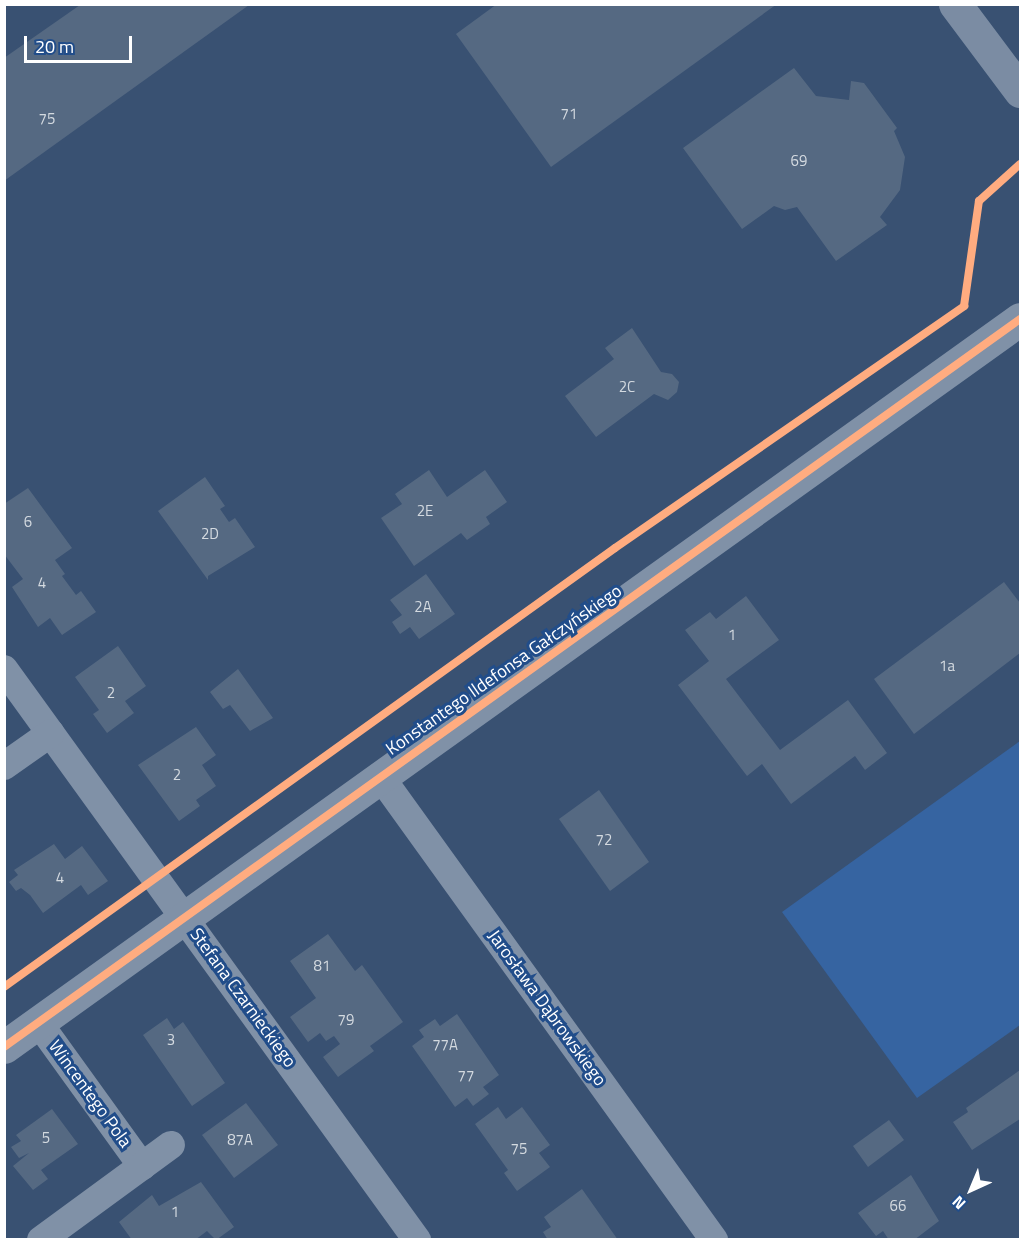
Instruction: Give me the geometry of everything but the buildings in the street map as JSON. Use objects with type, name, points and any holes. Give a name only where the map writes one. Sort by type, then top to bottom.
[{"type":"main road","points":[[955,4],[1020,91]]},
{"type":"street","name":"Konstantego Ildefonsa Gałczyńskiego","points":[[4,1047],[1020,318]]},
{"type":"street","name":"Stefana Czarnieckiego","points":[[4,669],[417,1239]]},
{"type":"street","points":[[4,766],[51,733]]},
{"type":"street","name":"Jarosława Dąbrowskiego","points":[[380,776],[714,1239]]},
{"type":"street","name":"Wincentego Pola","points":[[38,1022],[142,1166]]},
{"type":"street","name":"Wincentego Pola","points":[[41,1239],[171,1145]]},
{"type":"shaded area","points":[[1020,741],[1020,1025],[917,1098],[782,912]]},
{"type":"cycle path","points":[[4,987],[615,548],[964,306],[979,201],[1020,164]]},
{"type":"cycle path","points":[[4,1047],[1020,319]]}]
